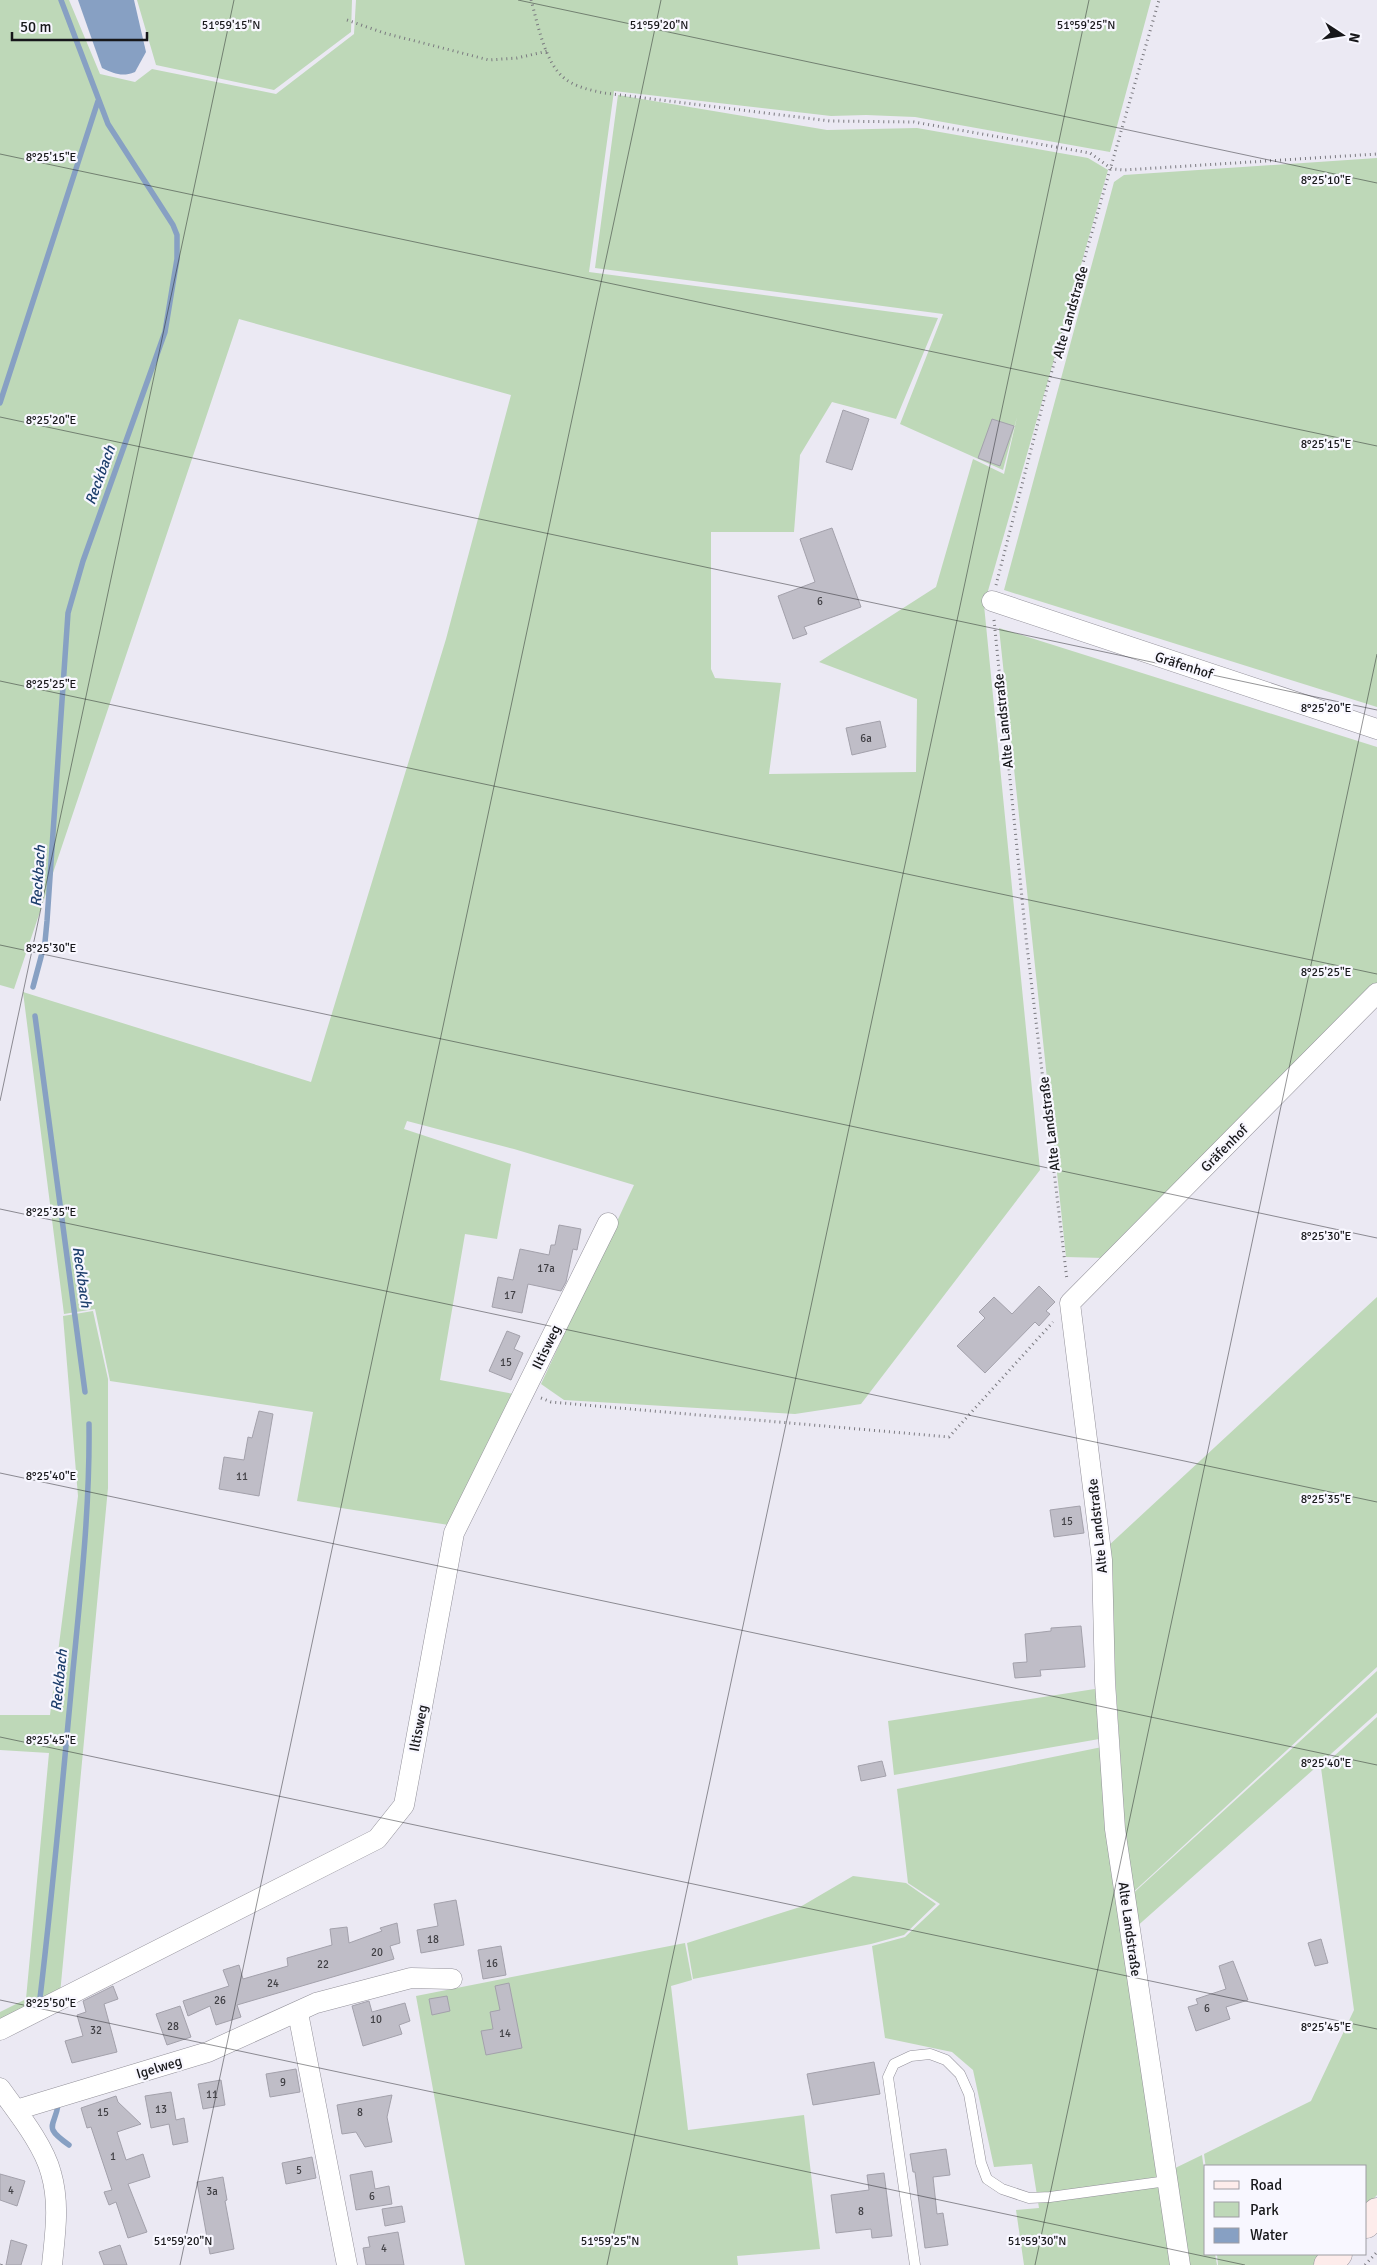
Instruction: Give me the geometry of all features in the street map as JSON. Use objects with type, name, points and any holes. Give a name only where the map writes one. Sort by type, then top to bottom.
[{"type":"main road","points":[[1367,2223],[1377,2212]]},
{"type":"main road","points":[[1328,2265],[1337,2255]]},
{"type":"street","name":"Gräfenhof","points":[[992,601],[1377,728]]},
{"type":"street","name":"Gräfenhof","points":[[1070,1303],[1377,993]]},
{"type":"street","name":"Iltisweg","points":[[0,2030],[377,1839],[404,1805],[454,1533],[608,1222]]},
{"type":"street","name":"Alte Landstraße","points":[[1070,1303],[1102,1560],[1105,1682],[1115,1829],[1180,2265]]},
{"type":"street","name":"Igelweg","points":[[16,2110],[208,2052],[298,2013],[316,2003],[411,1978],[452,1979]]},
{"type":"street","points":[[298,2013],[347,2265]]},
{"type":"street","points":[[0,2088],[41,2150],[51,2172],[56,2200],[52,2265]]},
{"type":"lane","points":[[915,2265],[888,2077],[894,2064],[911,2056],[930,2054],[946,2060],[960,2074],[969,2094],[984,2171],[987,2179],[1002,2189],[1029,2198],[1050,2197],[1167,2181]]},
{"type":"path","points":[[531,0],[552,64],[564,78],[583,88],[604,93],[830,121],[914,122],[1090,153],[1112,169],[1124,170],[1377,154]]},
{"type":"path","name":"Alte Landstraße","points":[[1070,1303],[1026,938],[992,601],[1047,388],[1112,169],[1159,0]]},
{"type":"path","points":[[347,20],[384,33],[489,60],[518,58],[548,51]]},
{"type":"path","points":[[524,1391],[552,1402],[950,1437],[1070,1303]]},
{"type":"path","points":[[1365,2265],[1377,2252]]},
{"type":"green space","points":[[0,0],[69,0],[100,74],[135,82],[152,69],[276,94],[354,34],[356,0],[1151,0],[1110,152],[915,117],[831,116],[614,91],[589,272],[938,318],[896,419],[832,402],[800,455],[794,532],[711,532],[711,669],[715,678],[781,683],[769,774],[916,772],[917,699],[819,662],[936,587],[973,459],[1004,474],[1017,417],[1003,470],[900,424],[943,314],[595,268],[618,95],[827,130],[917,128],[1088,158],[1108,170],[984,605],[1040,1170],[861,1404],[795,1414],[564,1400],[541,1384],[634,1185],[514,1149],[407,1121],[404,1129],[511,1164],[497,1239],[465,1234],[440,1380],[519,1395],[455,1526],[297,1501],[313,1412],[110,1381],[95,1309],[64,1314],[23,992],[311,1082],[446,639],[511,395],[239,319],[14,989],[0,985]]},
{"type":"green space","points":[[137,0],[352,0],[351,32],[274,90],[156,65]]},
{"type":"green space","points":[[1377,158],[1377,707],[1004,590],[1114,182],[1124,175]]},
{"type":"green space","points":[[999,628],[1377,747],[1377,983],[1104,1258],[1066,1257]]},
{"type":"green space","points":[[1377,1297],[1377,1667],[1129,1896],[1107,1547]]},
{"type":"green space","points":[[93,1311],[108,1379],[108,1488],[60,1994],[0,2024],[0,2012],[26,1999],[49,1753],[0,1750],[0,1715],[50,1715],[78,1496],[63,1316]]},
{"type":"green space","points":[[1377,1671],[1377,1713],[1134,1929],[1128,1898]]},
{"type":"green space","points":[[1101,1688],[1105,1738],[894,1775],[888,1721]]},
{"type":"green space","points":[[1377,1717],[1377,2195],[1367,2206],[1367,2165],[1205,2165],[1204,2154],[1311,2101],[1354,2010],[1321,1768]]},
{"type":"green space","points":[[1102,1747],[1174,2265],[1024,2265],[1016,2210],[1039,2208],[1032,2164],[994,2167],[973,2070],[952,2052],[885,2038],[872,1946],[905,1937],[940,1904],[908,1883],[897,1789]]},
{"type":"green space","points":[[853,1876],[906,1883],[936,1904],[904,1935],[871,1944],[693,1979],[687,1943],[800,1907]]},
{"type":"green space","points":[[685,1943],[692,1980],[671,1986],[688,2130],[804,2115],[820,2249],[737,2256],[738,2265],[465,2265],[416,1996]]},
{"type":"green space","points":[[1202,2155],[1204,2170],[1204,2255],[1215,2255],[1217,2265],[1182,2265],[1167,2172]]},
{"type":"green space","points":[[1217,2255],[1322,2255],[1313,2265],[1218,2265]]},
{"type":"water","points":[[78,0],[134,0],[146,52],[135,72],[118,74],[102,68]]},
{"type":"building","points":[[843,410],[869,419],[852,470],[826,462]]},
{"type":"building","points":[[992,419],[1014,426],[1000,466],[978,458]]},
{"type":"building","points":[[832,528],[861,607],[804,627],[807,634],[793,639],[778,596],[815,582],[800,539]]},
{"type":"building","points":[[880,721],[886,747],[852,755],[846,728]]},
{"type":"building","points":[[559,1225],[581,1229],[577,1250],[573,1249],[566,1282],[561,1291],[528,1284],[522,1313],[492,1307],[498,1277],[513,1280],[520,1249],[549,1255],[551,1245],[555,1245]]},
{"type":"building","points":[[1039,1286],[1055,1302],[1046,1311],[1050,1314],[1039,1326],[1035,1322],[985,1373],[957,1346],[985,1318],[979,1312],[994,1297],[1012,1314]]},
{"type":"building","points":[[507,1331],[520,1336],[514,1349],[523,1353],[511,1380],[489,1371]]},
{"type":"building","points":[[259,1411],[273,1414],[259,1496],[219,1489],[224,1457],[244,1460],[248,1437],[252,1438]]},
{"type":"building","points":[[1080,1506],[1084,1533],[1054,1537],[1050,1510]]},
{"type":"building","points":[[1081,1626],[1085,1667],[1040,1670],[1041,1676],[1015,1678],[1013,1663],[1027,1662],[1025,1634],[1051,1631],[1051,1628]]},
{"type":"building","points":[[882,1761],[886,1776],[861,1781],[858,1766]]},
{"type":"building","points":[[456,1900],[464,1945],[421,1953],[417,1930],[438,1926],[434,1904]]},
{"type":"building","points":[[397,1923],[400,1943],[390,1946],[394,1959],[237,2005],[241,2017],[216,2025],[210,2006],[188,2016],[183,2001],[229,1986],[223,1970],[239,1965],[243,1979],[288,1966],[287,1958],[332,1945],[330,1929],[347,1927],[349,1943],[382,1931],[380,1928]]},
{"type":"building","points":[[1321,1939],[1328,1963],[1315,1966],[1308,1943]]},
{"type":"building","points":[[501,1946],[506,1975],[483,1979],[478,1950]]},
{"type":"building","points":[[1233,1961],[1248,2000],[1226,2007],[1230,2019],[1196,2031],[1188,2007],[1198,2004],[1196,1999],[1226,1989],[1219,1966]]},
{"type":"building","points":[[509,1983],[522,2048],[486,2055],[481,2031],[493,2029],[490,2012],[500,2010],[495,1986]]},
{"type":"building","points":[[113,1986],[118,1999],[104,2004],[117,2052],[72,2063],[65,2041],[83,2036],[77,2015],[86,2012],[83,2001]]},
{"type":"building","points":[[447,1996],[450,2011],[432,2015],[429,1999]]},
{"type":"building","points":[[369,2001],[372,2012],[405,2003],[410,2021],[399,2025],[402,2034],[363,2046],[352,2006]]},
{"type":"building","points":[[180,2006],[191,2037],[167,2045],[156,2014]]},
{"type":"building","points":[[874,2062],[880,2094],[813,2105],[807,2074]]},
{"type":"building","points":[[296,2069],[300,2092],[270,2097],[266,2074]]},
{"type":"building","points":[[221,2080],[225,2105],[203,2109],[198,2084]]},
{"type":"building","points":[[171,2092],[176,2120],[184,2118],[188,2142],[173,2145],[169,2124],[151,2128],[145,2096]]},
{"type":"building","points":[[392,2095],[387,2117],[392,2142],[365,2147],[356,2132],[342,2134],[337,2105]]},
{"type":"building","points":[[116,2096],[118,2102],[141,2124],[117,2132],[126,2160],[143,2154],[150,2177],[128,2184],[147,2232],[128,2238],[116,2202],[109,2205],[104,2192],[112,2190],[91,2127],[87,2128],[81,2108]]},
{"type":"building","points":[[946,2149],[950,2175],[933,2177],[937,2214],[943,2213],[948,2245],[925,2248],[915,2172],[913,2172],[910,2154]]},
{"type":"building","points":[[312,2157],[316,2178],[286,2184],[282,2163]]},
{"type":"building","points":[[372,2171],[375,2189],[389,2186],[392,2204],[356,2210],[350,2175]]},
{"type":"building","points":[[884,2173],[892,2236],[872,2238],[871,2229],[836,2233],[831,2195],[869,2190],[867,2175]]},
{"type":"building","points":[[0,2174],[25,2181],[17,2206],[0,2200]]},
{"type":"building","points":[[223,2177],[227,2200],[225,2201],[234,2249],[210,2254],[197,2182]]},
{"type":"building","points":[[402,2206],[405,2222],[385,2226],[382,2209]]},
{"type":"building","points":[[398,2232],[404,2265],[366,2265],[363,2248],[370,2247],[368,2237]]},
{"type":"building","points":[[11,2240],[27,2245],[21,2265],[6,2265]]},
{"type":"building","points":[[120,2245],[127,2265],[104,2265],[99,2252]]},
{"type":"waterway","name":"Reckbach","points":[[33,987],[45,942],[47,921],[68,613],[83,561],[165,332],[177,259],[177,235],[173,225],[108,124],[61,0]]},
{"type":"waterway","points":[[0,403],[98,101]]},
{"type":"waterway","name":"Reckbach","points":[[35,1016],[85,1392]]},
{"type":"waterway","name":"Reckbach","points":[[40,1998],[58,1834],[82,1578],[88,1486],[89,1424]]},
{"type":"waterway","name":"Reckbach","points":[[58,2105],[52,2126],[53,2130],[55,2134],[69,2145]]}]
